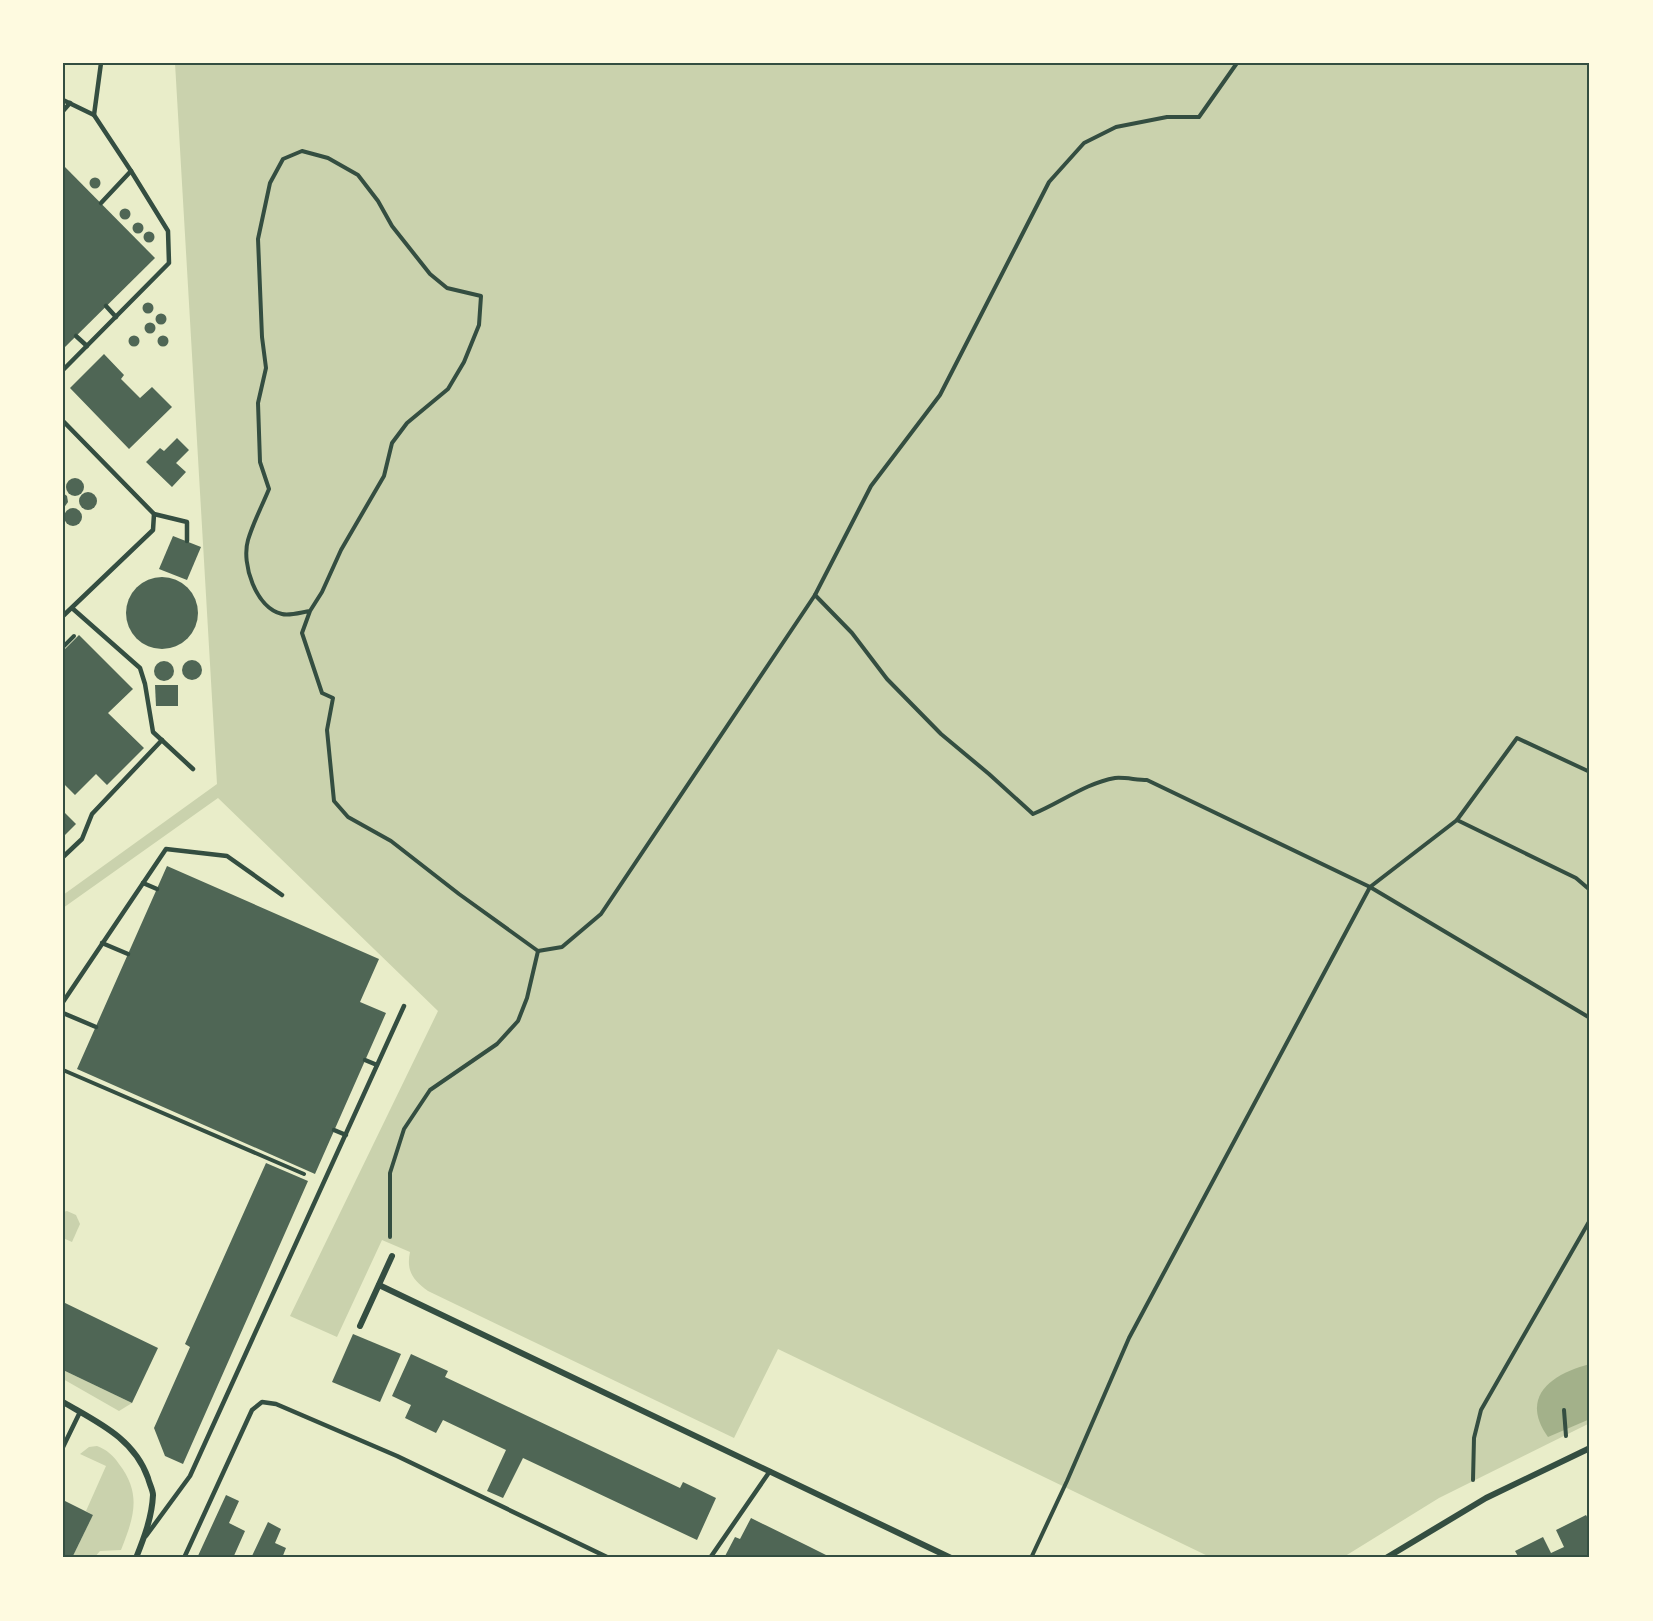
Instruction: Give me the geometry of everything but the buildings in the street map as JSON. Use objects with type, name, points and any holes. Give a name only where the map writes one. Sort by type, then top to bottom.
[{"type":"street","points":[[360,1326],[392,1256]]},
{"type":"street","points":[[379,1285],[951,1558]]},
{"type":"street","points":[[63,1402],[124,1441],[145,1472],[153,1493],[150,1517],[136,1558]]},
{"type":"street","points":[[1386,1558],[1486,1498],[1590,1448]]},
{"type":"lane","points":[[94,115],[102,63]]},
{"type":"lane","points":[[63,100],[94,115],[131,171],[168,231],[169,262],[63,370]]},
{"type":"lane","points":[[63,111],[70,103]]},
{"type":"lane","points":[[100,203],[131,171]]},
{"type":"lane","points":[[106,306],[116,317]]},
{"type":"lane","points":[[76,336],[87,346]]},
{"type":"lane","points":[[63,421],[154,514],[187,522],[187,541]]},
{"type":"lane","points":[[63,616],[153,530],[154,514]]},
{"type":"lane","points":[[72,608],[140,668],[153,732],[193,769]]},
{"type":"lane","points":[[63,857],[82,839],[92,814],[162,740]]},
{"type":"lane","points":[[124,768],[130,773]]},
{"type":"lane","points":[[63,1002],[166,849],[227,856],[282,895]]},
{"type":"lane","points":[[143,883],[157,889]]},
{"type":"lane","points":[[102,944],[128,954]]},
{"type":"lane","points":[[144,1538],[190,1476],[405,1006]]},
{"type":"lane","points":[[63,1013],[96,1027]]},
{"type":"lane","points":[[365,1060],[377,1065]]},
{"type":"lane","points":[[334,1130],[346,1135]]},
{"type":"lane","points":[[184,1558],[252,1410],[262,1402],[276,1404],[397,1456],[609,1558]]},
{"type":"lane","points":[[63,1448],[80,1412]]},
{"type":"lane","points":[[710,1558],[770,1471]]},
{"type":"path","points":[[310,611],[283,614],[266,605],[246,567],[247,542],[269,489],[260,462],[258,402],[266,368],[262,337],[258,239],[270,183],[283,159],[302,151],[328,159],[358,175],[378,201],[392,226],[430,273],[447,288],[481,296],[479,325],[464,362],[448,389],[407,423],[392,443],[384,476],[341,550],[322,592],[310,611],[302,633],[322,693],[333,698],[327,730],[334,801],[348,817],[391,841],[538,951],[562,946],[601,914],[815,595],[871,486],[940,395],[1049,182],[1084,143],[1116,128],[1167,117],[1199,117],[1237,63]]},
{"type":"path","points":[[815,595],[852,633],[887,679],[941,734],[1033,814],[1056,805],[1087,788],[1116,778],[1147,780],[1370,887],[1590,1018]]},
{"type":"path","points":[[1031,1558],[1129,1338],[1370,887],[1457,820],[1516,738],[1590,772]]},
{"type":"path","points":[[1457,820],[1576,878],[1590,890]]},
{"type":"path","points":[[392,1256],[389,1219],[390,1173],[405,1129],[430,1090],[496,1044],[518,1021],[527,998],[538,951]]},
{"type":"path","points":[[63,1070],[324,1183]]},
{"type":"path","points":[[1473,1484],[1474,1438],[1481,1410],[1590,1220]]},
{"type":"path","points":[[1564,1410],[1567,1439]]},
{"type":"shaded area","points":[[175,63],[1590,63],[1590,1423],[1439,1498],[1342,1558],[1212,1558],[778,1349],[734,1438],[428,1291],[418,1283],[410,1270],[410,1252],[382,1240],[337,1337],[290,1316],[438,1011],[218,798],[63,908],[63,895],[217,784]]},
{"type":"shaded area","points":[[67,1211],[76,1215],[80,1224],[72,1242],[63,1238],[63,1212]]},
{"type":"shaded area","points":[[1590,1364],[1590,1419],[1548,1437],[1540,1423],[1537,1410],[1544,1389],[1563,1374]]},
{"type":"shaded area","points":[[63,1370],[132,1403],[119,1411],[63,1379]]},
{"type":"shaded area","points":[[97,1446],[112,1455],[131,1485],[132,1516],[121,1550],[100,1551],[94,1558],[72,1558],[93,1515],[86,1511],[106,1466],[80,1454],[89,1447]]}]
